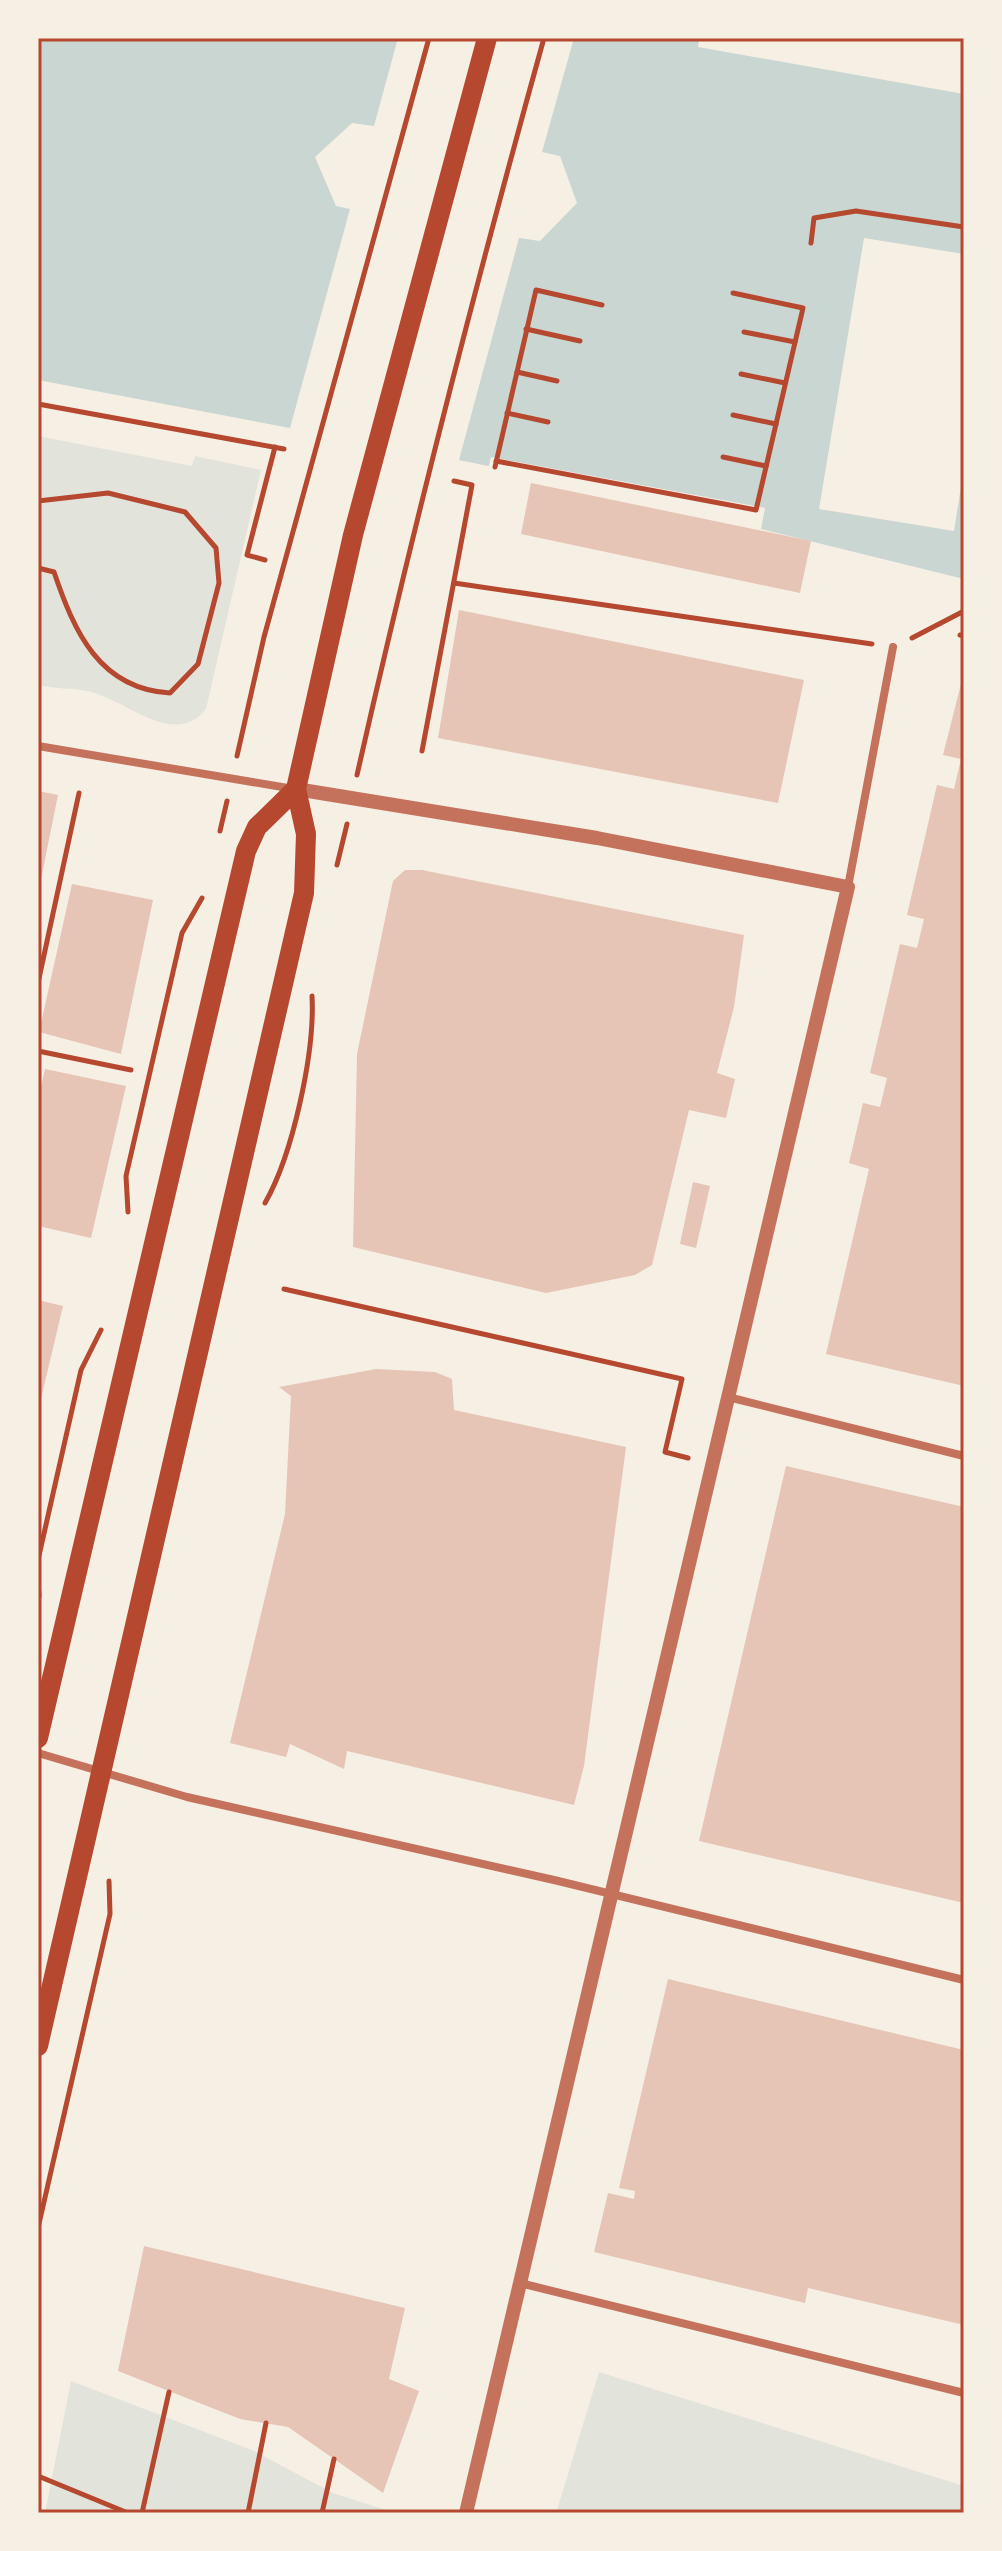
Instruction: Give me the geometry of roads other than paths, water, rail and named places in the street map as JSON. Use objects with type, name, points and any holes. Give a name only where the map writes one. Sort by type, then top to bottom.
[{"type":"main road","points":[[38,2046],[304,893],[306,834],[296,789],[353,535],[487,38]]},
{"type":"main road","points":[[38,1738],[246,851],[257,827],[296,789]]},
{"type":"street","points":[[466,2513],[848,887],[893,647]]},
{"type":"street","points":[[38,746],[597,838],[848,887]]},
{"type":"street","points":[[728,1397],[964,1456]]},
{"type":"street","points":[[38,1753],[187,1797],[964,1980]]},
{"type":"street","points":[[520,2283],[964,2393]]}]
